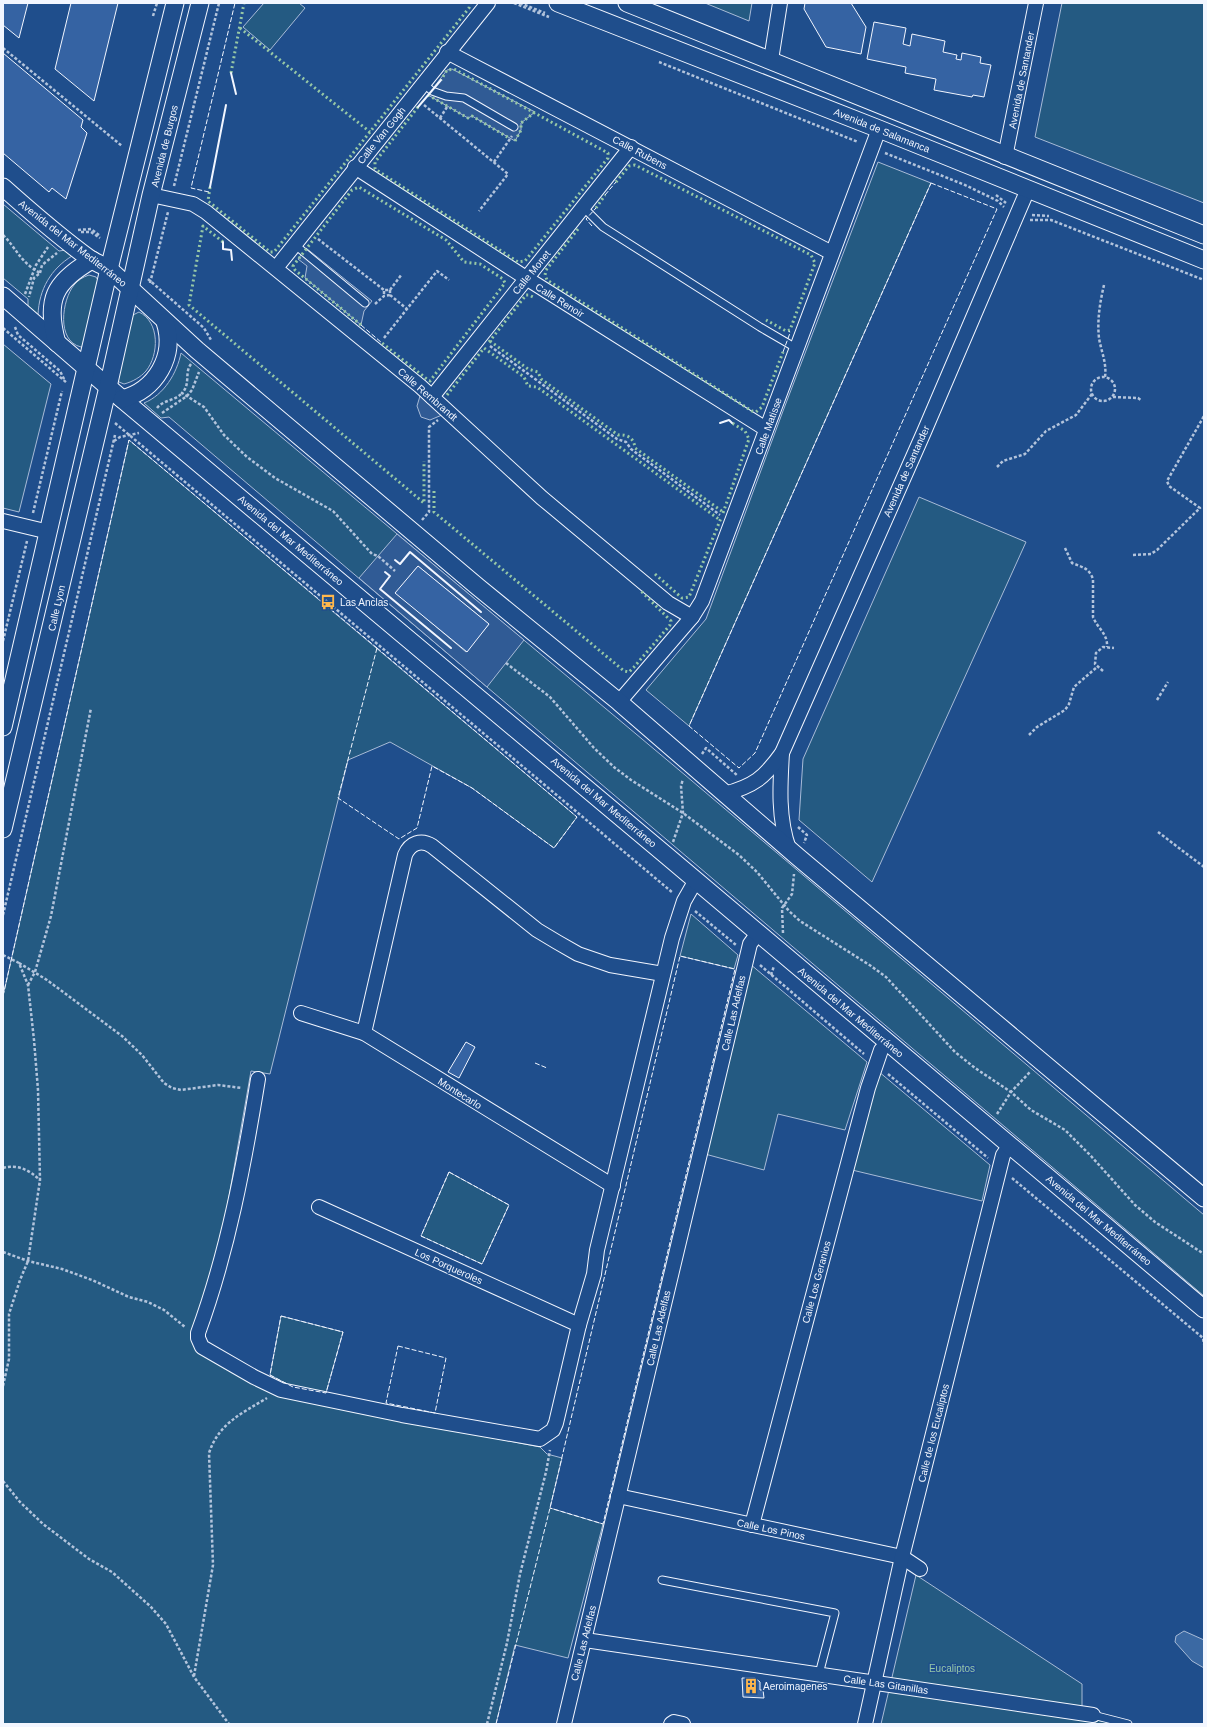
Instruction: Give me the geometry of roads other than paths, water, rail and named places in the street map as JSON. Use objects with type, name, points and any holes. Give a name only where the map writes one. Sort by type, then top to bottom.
[{"type":"street","points":[[3,728],[109,269],[176,3]]},
{"type":"street","name":"Avenida de Burgos","points":[[108,387],[151,195],[200,3]]},
{"type":"street","name":"Calle Van Gogh","points":[[276,268],[447,52],[488,3]]},
{"type":"street","name":"Avenida de Salamanca","points":[[558,3],[880,129],[1204,260]]},
{"type":"street","points":[[627,3],[771,60],[1005,157],[1204,235]]},
{"type":"street","points":[[771,60],[780,3]]},
{"type":"street","name":"Avenida de Santander","points":[[1005,157],[1036,3]]},
{"type":"street","name":"Calle Rubens","points":[[447,52],[632,147],[832,253]]},
{"type":"street","name":"Calle Matisse","points":[[619,702],[692,617],[702,601],[733,522],[796,348],[880,129]]},
{"type":"street","name":"Calle Monet","points":[[432,397],[632,147]]},
{"type":"street","name":"Calle Renoir","points":[[356,167],[526,278],[766,429]]},
{"type":"street","name":"Avenida del Mar Mediterráneo","points":[[3,188],[92,260],[109,269],[197,350],[619,702],[793,853],[1204,1198]]},
{"type":"street","name":"Avenida de Santander","points":[[724,794],[750,786],[766,774],[782,753],[927,425],[1028,189]]},
{"type":"street","name":"Calle Rembrandt","points":[[151,195],[193,204],[206,212],[420,386],[542,498],[668,603],[692,617]]},
{"type":"street","points":[[57,343],[51,308],[54,296],[67,276],[92,260]]},
{"type":"street","name":"Avenida del Mar Mediterráneo","points":[[3,296],[122,399],[696,880],[778,951],[988,1126],[1204,1310]]},
{"type":"street","points":[[122,399],[134,396],[145,388],[155,379],[163,367],[167,356],[169,343],[165,322]]},
{"type":"street","name":"Calle Lyon","points":[[3,829],[108,387]]},
{"type":"street","points":[[3,521],[49,532]]},
{"type":"street","name":"Avenida de Santander","points":[[782,753],[780,812],[783,832],[793,853]]},
{"type":"street","points":[[364,1033],[405,855],[411,845],[416,843],[427,843],[432,846],[537,930],[571,950],[610,965],[663,974]]},
{"type":"street","points":[[257,1086],[236,1198],[215,1281],[198,1338],[202,1347],[254,1377],[281,1390],[402,1415],[540,1439],[547,1436],[556,1423],[579,1325],[594,1274],[597,1250],[663,974],[684,902],[696,880]]},
{"type":"street","name":"Calle Las Adelfas","points":[[564,1724],[747,955],[750,944],[758,934]]},
{"type":"street","name":"Montecarlo","points":[[301,1012],[364,1033],[613,1186]]},
{"type":"street","name":"Calle Los Geranios","points":[[752,1525],[866,1095],[881,1050],[888,1042]]},
{"type":"street","name":"Calle de los Eucaliptos","points":[[864,1724],[902,1557],[1003,1155],[1010,1145]]},
{"type":"street","name":"Los Porqueroles","points":[[319,1207],[579,1325]]},
{"type":"street","name":"Calle Los Pinos","points":[[618,1496],[902,1557],[920,1569]]},
{"type":"street","name":"Calle Las Gitanillas","points":[[585,1640],[1093,1715]]},
{"type":"street","points":[[670,1724],[674,1722],[684,1724]]},
{"type":"lane","points":[[423,83],[432,91],[446,96],[464,98],[514,127]]},
{"type":"lane","points":[[584,208],[603,227],[760,328],[796,348]]},
{"type":"lane","points":[[294,244],[365,303]]},
{"type":"lane","points":[[662,1580],[835,1613],[819,1674]]},
{"type":"lane","points":[[1093,1715],[1128,1724]]},
{"type":"place","name":"Las Anclas","points":[[328,602]]},
{"type":"place","name":"Aeroimagenes","points":[[751,1686]]},
{"type":"park label","name":"Eucaliptos","points":[[952,1668]]}]
